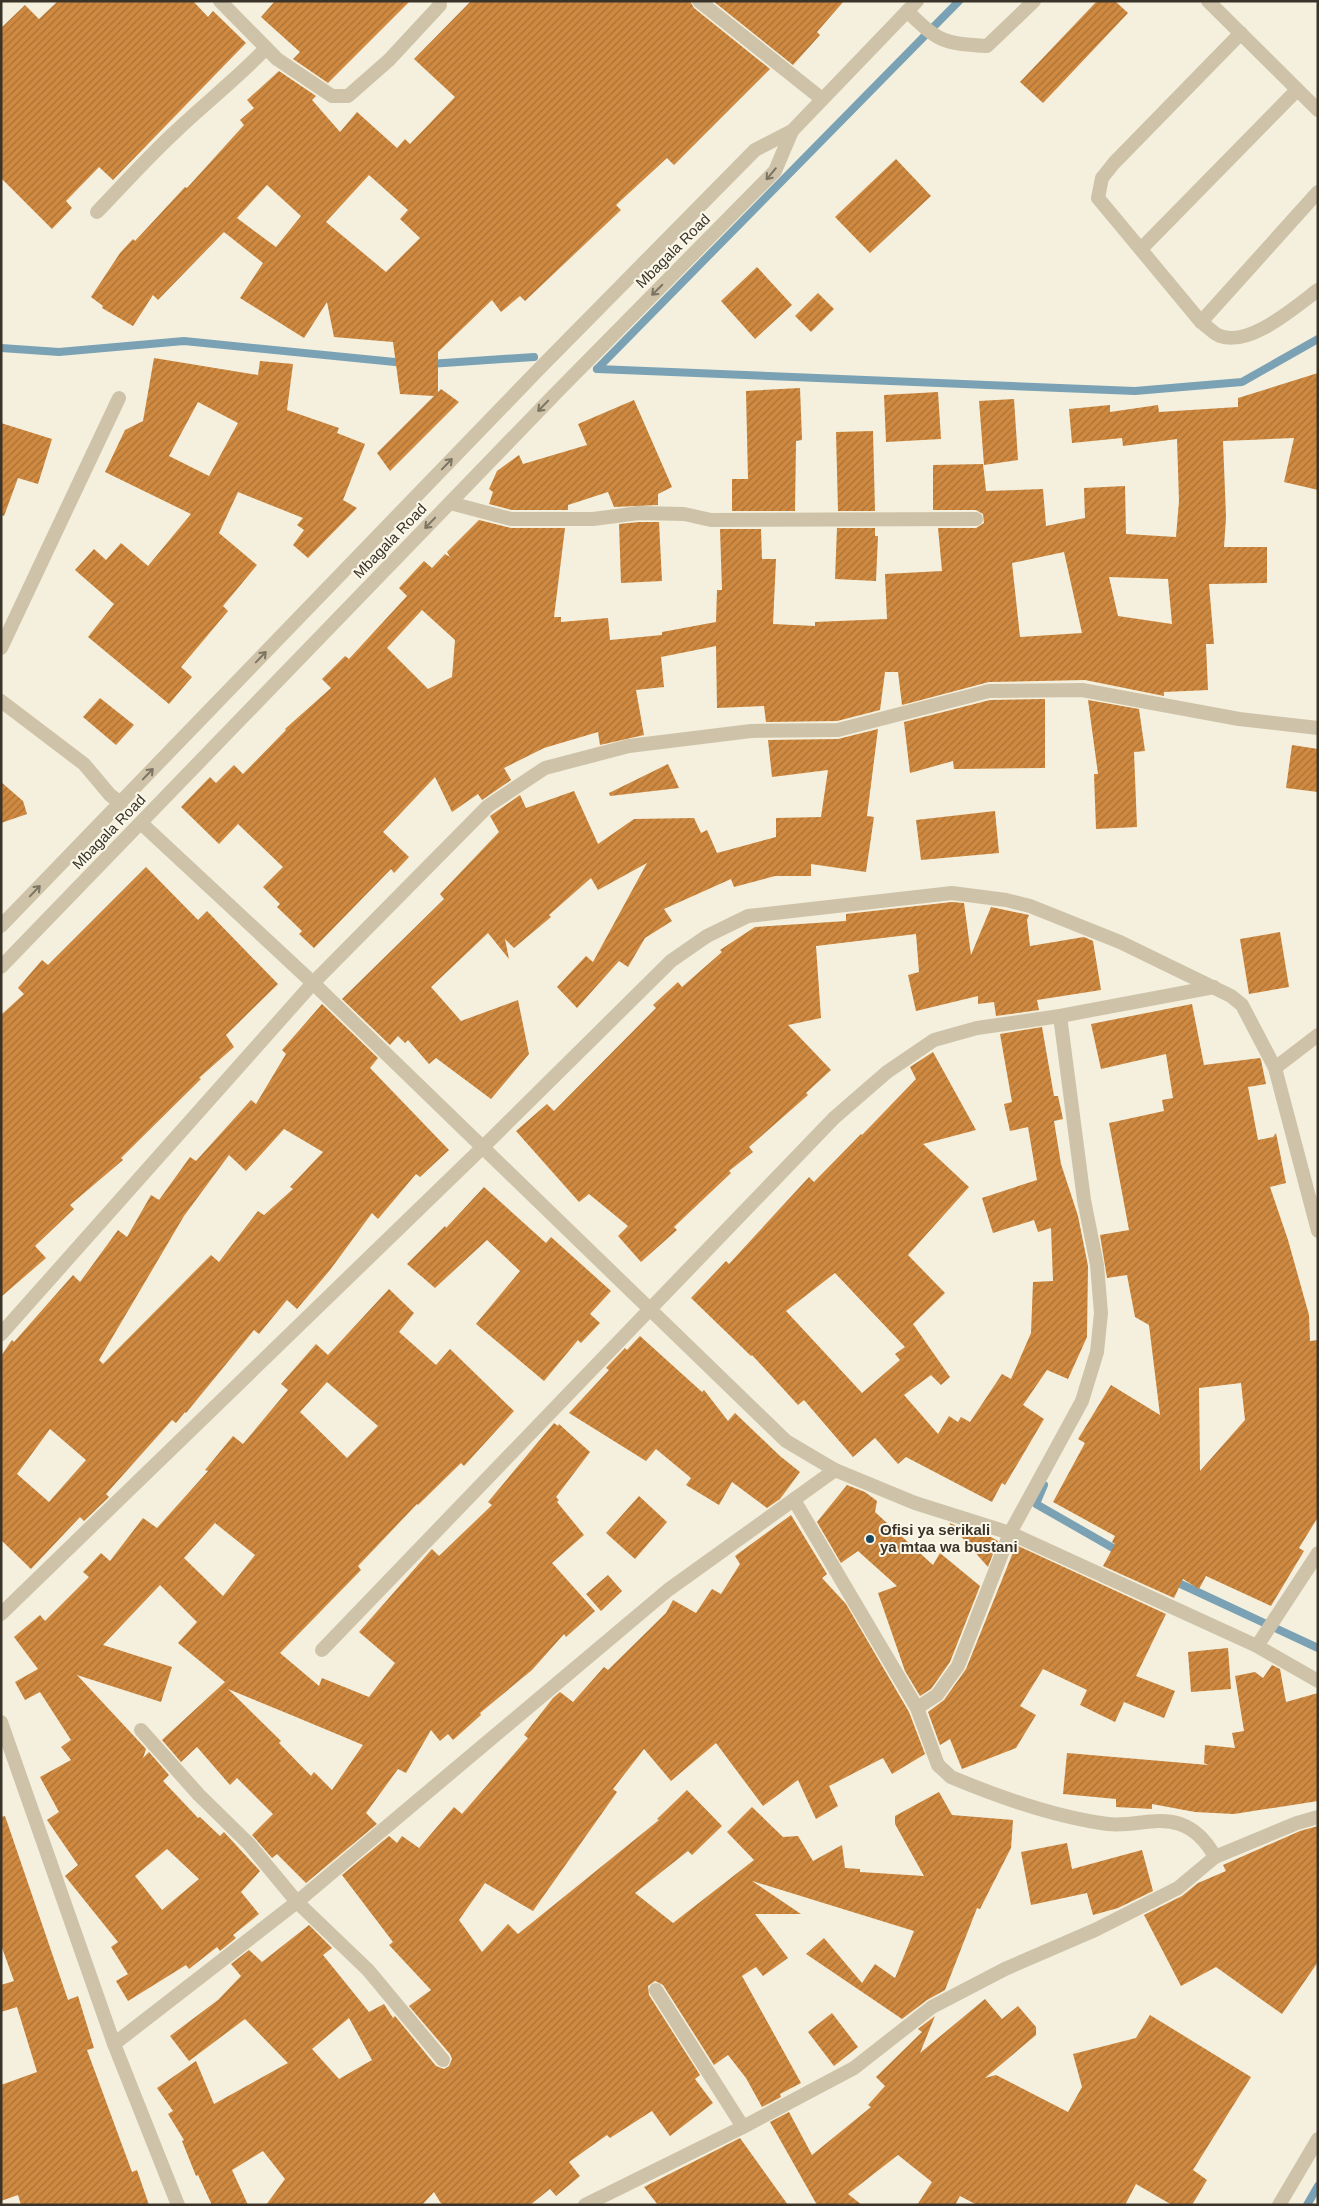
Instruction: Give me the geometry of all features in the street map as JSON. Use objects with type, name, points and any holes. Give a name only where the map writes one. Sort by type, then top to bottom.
[{"type":"street","points":[[220,1],[277,59],[314,86],[332,96],[348,96],[389,60],[440,5]]},
{"type":"street","points":[[699,1],[822,99]]},
{"type":"street","name":"Mbagala Road","points":[[1,926],[538,370],[755,150],[792,131],[918,1]]},
{"type":"street","points":[[907,11],[930,34],[943,41],[988,46],[1034,1]]},
{"type":"street","points":[[1208,1],[1318,110]]},
{"type":"street","points":[[1241,33],[1102,178],[1098,198],[1201,322],[1220,336],[1243,338],[1276,321],[1318,290]]},
{"type":"street","points":[[97,212],[173,133],[220,90],[241,74],[266,48]]},
{"type":"street","points":[[1141,249],[1297,90]]},
{"type":"street","name":"Mbagala Road","points":[[1,966],[775,171],[792,131]]},
{"type":"street","points":[[1201,322],[1318,192]]},
{"type":"street","points":[[1,648],[119,398]]},
{"type":"street","points":[[450,503],[498,517],[556,520],[593,519],[639,513],[684,514],[711,520],[976,520]]},
{"type":"street","points":[[1,1334],[313,983],[488,806],[545,768],[629,746],[751,731],[838,730],[989,691],[1082,690],[1240,718],[1318,728]]},
{"type":"street","points":[[1,701],[84,764],[110,795],[121,802]]},
{"type":"street","points":[[141,823],[313,983],[786,1441],[835,1470],[915,1503],[1010,1532],[1258,1646],[1318,1681]]},
{"type":"street","points":[[1,1614],[483,1147],[671,961],[707,936],[748,916],[952,893],[1006,900],[1030,906],[1120,942],[1214,987],[1242,1005],[1275,1068],[1318,1231]]},
{"type":"street","points":[[322,1650],[834,1118],[887,1072],[934,1040],[977,1028],[1060,1016],[1214,987]]},
{"type":"street","points":[[917,1708],[937,1694],[958,1666],[1010,1532],[1082,1400],[1097,1352],[1101,1313],[1097,1265],[1084,1200],[1060,1016]]},
{"type":"street","points":[[1275,1068],[1318,1035]]},
{"type":"street","points":[[114,2044],[297,1902],[668,1590],[835,1470]]},
{"type":"street","points":[[794,1500],[917,1708],[938,1765],[951,1777],[1050,1812],[1074,1818],[1111,1824],[1160,1820],[1181,1825],[1197,1833],[1216,1857]]},
{"type":"street","points":[[1258,1646],[1318,1553]]},
{"type":"street","points":[[1,1722],[114,2044],[178,2205]]},
{"type":"street","points":[[141,1730],[199,1795],[249,1844],[297,1902],[368,1970],[443,2060]]},
{"type":"street","points":[[585,2205],[743,2127],[854,2068],[932,2007],[1005,1969],[1095,1930],[1178,1888],[1216,1857],[1297,1823],[1318,1817]]},
{"type":"street","points":[[656,1990],[743,2127]]},
{"type":"street","points":[[1279,2205],[1318,2139]]},
{"type":"building","points":[[58,1],[193,1],[208,17],[213,11],[246,43],[113,180],[99,167],[66,201],[72,208],[52,229],[1,178],[1,28],[25,5],[39,19]]},
{"type":"building","points":[[275,1],[410,1],[328,83],[293,59],[300,52],[261,17]]},
{"type":"building","points":[[471,1],[690,1],[694,8],[770,69],[674,165],[667,158],[616,205],[621,210],[525,301],[520,296],[501,312],[492,300],[438,352],[438,392],[441,389],[459,402],[390,471],[377,453],[434,396],[400,394],[393,342],[334,337],[327,302],[304,338],[240,298],[263,263],[224,232],[158,300],[153,295],[133,326],[102,308],[103,306],[91,297],[120,253],[133,239],[135,241],[185,187],[187,188],[244,125],[240,120],[254,108],[247,100],[279,71],[316,96],[312,100],[340,132],[357,112],[397,148],[405,139],[410,144],[455,97],[414,59]],"holes":[[[369,175],[408,210],[400,219],[420,238],[386,272],[326,222]],[[267,185],[301,216],[276,247],[237,218]]]},
{"type":"building","points":[[713,1],[844,1],[817,32],[820,35],[793,65]]},
{"type":"building","points":[[1097,1],[1115,1],[1128,13],[1043,103],[1020,82]]},
{"type":"building","points":[[896,159],[931,196],[870,253],[835,217]]},
{"type":"building","points":[[757,267],[792,305],[755,339],[721,301]]},
{"type":"building","points":[[818,293],[834,309],[811,332],[795,316]]},
{"type":"building","points":[[154,358],[258,375],[260,361],[293,364],[287,410],[339,428],[337,433],[365,444],[343,500],[357,508],[308,558],[293,545],[304,530],[297,525],[303,518],[238,492],[219,533],[257,565],[223,606],[228,611],[181,667],[192,677],[169,704],[88,637],[114,604],[75,570],[94,549],[106,560],[121,543],[148,566],[191,514],[105,472],[125,430],[143,421]],"holes":[[[198,402],[238,423],[209,476],[169,456]]]},
{"type":"building","points":[[1318,373],[1318,490],[1284,482],[1294,438],[1223,441],[1226,517],[1224,547],[1267,547],[1267,583],[1209,584],[1214,644],[1206,644],[1208,690],[1164,692],[1164,696],[1085,680],[989,682],[902,705],[898,672],[885,672],[880,710],[837,721],[766,722],[764,706],[717,708],[716,646],[661,657],[664,687],[636,690],[644,735],[600,745],[598,732],[544,748],[504,768],[511,780],[482,800],[478,794],[452,812],[435,777],[383,832],[409,857],[394,873],[391,869],[314,948],[299,934],[302,931],[277,907],[280,904],[263,887],[283,867],[238,824],[219,844],[181,807],[210,777],[216,783],[234,765],[243,774],[285,729],[331,688],[322,679],[345,656],[349,659],[407,596],[399,588],[424,561],[432,568],[445,554],[450,557],[447,552],[479,520],[511,528],[565,528],[554,617],[561,617],[561,622],[608,618],[610,640],[662,635],[662,632],[716,622],[717,590],[722,590],[720,529],[761,529],[762,559],[776,559],[773,624],[815,626],[815,622],[887,619],[885,574],[942,571],[938,528],[976,528],[984,523],[983,514],[976,510],[933,510],[933,465],[983,464],[986,491],[1043,489],[1046,526],[1085,518],[1084,488],[1125,486],[1126,534],[1176,537],[1179,501],[1177,439],[1123,446],[1122,438],[1072,443],[1069,409],[1110,405],[1110,412],[1158,405],[1159,412],[1238,407],[1238,398]],"holes":[[[1064,552],[1082,633],[1020,637],[1012,563]],[[1109,577],[1168,579],[1172,624],[1118,616]],[[422,610],[455,640],[452,677],[428,689],[387,648]]]},
{"type":"building","points":[[800,388],[802,440],[796,441],[795,511],[732,511],[732,479],[748,479],[746,391]]},
{"type":"building","points":[[938,392],[941,439],[886,442],[884,395]]},
{"type":"building","points":[[1014,399],[1018,460],[984,465],[979,401]]},
{"type":"building","points":[[634,400],[672,487],[658,494],[658,505],[614,507],[608,492],[568,505],[568,510],[512,510],[489,504],[493,492],[489,489],[497,471],[519,455],[523,464],[587,445],[578,424]]},
{"type":"building","points":[[1,423],[52,439],[38,484],[18,478],[4,516],[1,515]]},
{"type":"building","points":[[873,431],[875,511],[838,511],[836,432]]},
{"type":"building","points":[[659,522],[662,581],[621,583],[619,524]]},
{"type":"building","points":[[837,528],[875,528],[875,536],[878,536],[876,581],[835,579]]},
{"type":"building","points":[[100,698],[134,725],[116,745],[83,717]]},
{"type":"building","points":[[1045,699],[1045,768],[954,769],[953,761],[910,773],[904,722],[990,700]]},
{"type":"building","points":[[1088,700],[1139,709],[1145,751],[1134,752],[1137,827],[1096,829],[1094,774],[1098,774]]},
{"type":"building","points":[[878,729],[867,816],[874,817],[866,872],[811,864],[811,876],[775,876],[734,887],[731,879],[664,909],[672,921],[645,938],[628,967],[619,961],[577,1008],[557,987],[586,956],[593,962],[647,863],[598,890],[591,878],[549,915],[551,917],[514,948],[505,939],[509,959],[488,933],[431,987],[461,1021],[518,1000],[529,1054],[491,1099],[436,1058],[429,1064],[408,1040],[405,1043],[398,1036],[390,1045],[342,999],[444,899],[440,894],[499,832],[490,816],[520,795],[526,808],[574,791],[598,844],[634,819],[694,818],[701,833],[707,830],[717,853],[776,837],[776,818],[821,817],[828,770],[772,777],[768,740],[838,739]]},
{"type":"building","points":[[1292,745],[1318,749],[1318,792],[1286,788]]},
{"type":"building","points":[[668,764],[679,788],[610,796],[609,793]]},
{"type":"building","points":[[1,782],[23,801],[27,814],[1,823]]},
{"type":"building","points":[[995,811],[999,853],[921,860],[916,820]]},
{"type":"building","points":[[146,867],[198,920],[207,911],[278,984],[226,1035],[234,1047],[199,1078],[201,1079],[121,1158],[123,1160],[70,1205],[74,1209],[35,1246],[46,1258],[1,1297],[1,1015],[24,994],[18,988],[42,960],[48,965]]},
{"type":"building","points":[[952,902],[964,903],[971,955],[991,907],[1029,915],[1027,920],[1030,946],[1084,937],[1093,941],[1101,990],[1037,1000],[1039,1010],[996,1016],[994,1002],[978,1004],[978,996],[916,1011],[908,975],[919,972],[916,934],[816,946],[821,1018],[788,1025],[831,1070],[806,1093],[808,1095],[749,1147],[753,1152],[729,1171],[731,1173],[674,1227],[677,1230],[641,1262],[618,1236],[628,1226],[589,1194],[579,1202],[516,1131],[547,1104],[554,1111],[656,1008],[653,1005],[678,982],[682,987],[722,952],[720,950],[755,927],[846,921],[846,914]]},
{"type":"building","points":[[1280,932],[1289,987],[1249,994],[1240,939]]},
{"type":"building","points":[[322,1004],[378,1058],[370,1068],[449,1150],[420,1177],[416,1174],[378,1219],[372,1213],[330,1270],[297,1309],[287,1300],[259,1334],[254,1330],[186,1413],[176,1423],[172,1420],[106,1494],[109,1497],[84,1521],[80,1517],[31,1569],[1,1540],[1,1356],[12,1340],[14,1342],[73,1275],[80,1282],[118,1230],[127,1237],[151,1195],[159,1200],[190,1157],[196,1161],[251,1100],[256,1104],[286,1054],[282,1050]],"holes":[[[284,1129],[323,1152],[290,1187],[293,1189],[264,1215],[258,1211],[219,1262],[211,1255],[103,1364],[99,1360],[184,1216],[229,1155],[246,1171]],[[50,1429],[86,1460],[49,1502],[17,1474]]]},
{"type":"building","points":[[1192,1004],[1204,1065],[1260,1058],[1261,1060],[1266,1084],[1248,1087],[1258,1140],[1273,1137],[1276,1133],[1286,1183],[1270,1187],[1288,1240],[1309,1315],[1310,1341],[1318,1340],[1318,1517],[1299,1548],[1304,1551],[1271,1606],[1206,1576],[1199,1589],[1183,1579],[1174,1598],[1103,1566],[1115,1544],[1112,1542],[1115,1536],[1053,1502],[1085,1443],[1078,1439],[1111,1385],[1160,1415],[1149,1325],[1135,1317],[1127,1275],[1107,1278],[1100,1235],[1129,1230],[1109,1123],[1164,1111],[1162,1100],[1173,1098],[1166,1054],[1101,1069],[1091,1024]],"holes":[[[1241,1383],[1245,1420],[1200,1471],[1199,1388]]]},
{"type":"building","points":[[1042,1027],[1054,1096],[1058,1096],[1063,1119],[1054,1121],[1061,1164],[1078,1216],[1088,1266],[1087,1337],[1068,1379],[1047,1370],[1023,1405],[1044,1419],[1005,1485],[1002,1483],[992,1502],[906,1457],[898,1464],[875,1438],[853,1457],[804,1400],[798,1405],[752,1355],[691,1298],[726,1261],[729,1264],[809,1177],[814,1182],[862,1135],[916,1079],[910,1067],[933,1052],[976,1130],[923,1144],[969,1187],[908,1255],[945,1293],[913,1324],[950,1377],[941,1385],[931,1375],[904,1395],[938,1434],[949,1416],[958,1422],[961,1417],[970,1422],[1002,1374],[1011,1379],[1031,1333],[1033,1282],[1053,1281],[1051,1228],[1038,1232],[1034,1220],[993,1233],[982,1198],[1037,1180],[1028,1127],[1010,1131],[1004,1104],[1012,1102],[1000,1034]],"holes":[[[835,1273],[905,1347],[895,1354],[900,1360],[862,1393],[786,1311]]]},
{"type":"building","points":[[484,1187],[546,1243],[551,1237],[611,1291],[590,1314],[600,1323],[581,1343],[578,1340],[544,1381],[476,1324],[520,1271],[487,1240],[435,1288],[407,1264],[445,1226],[446,1228]]},
{"type":"building","points":[[389,1289],[414,1313],[399,1332],[436,1365],[450,1349],[514,1411],[464,1466],[461,1463],[417,1504],[358,1566],[361,1570],[280,1653],[319,1686],[322,1678],[369,1697],[395,1663],[359,1632],[432,1549],[439,1556],[492,1505],[488,1502],[554,1423],[558,1426],[559,1424],[590,1452],[556,1497],[559,1500],[557,1502],[584,1535],[552,1563],[595,1611],[566,1637],[564,1634],[532,1670],[480,1713],[481,1715],[453,1740],[448,1734],[440,1741],[431,1730],[406,1773],[398,1769],[366,1813],[377,1824],[306,1883],[277,1854],[272,1858],[252,1835],[273,1814],[237,1778],[230,1785],[197,1747],[181,1762],[162,1740],[225,1682],[178,1643],[197,1622],[160,1585],[103,1645],[172,1667],[161,1702],[77,1675],[146,1749],[143,1758],[149,1752],[169,1775],[163,1781],[198,1818],[200,1817],[220,1836],[224,1832],[260,1871],[241,1892],[259,1914],[233,1935],[236,1938],[220,1951],[217,1947],[189,1969],[186,1965],[128,2001],[116,1981],[128,1974],[111,1947],[118,1942],[65,1876],[78,1865],[47,1820],[59,1812],[40,1777],[71,1760],[61,1747],[71,1740],[40,1692],[25,1700],[15,1682],[38,1669],[14,1637],[40,1615],[45,1621],[89,1577],[83,1572],[101,1553],[110,1561],[143,1518],[157,1528],[208,1471],[205,1470],[233,1436],[243,1444],[288,1390],[281,1384],[316,1344],[328,1355]],"holes":[[[327,1382],[378,1426],[347,1458],[300,1412]],[[215,1523],[255,1555],[223,1596],[184,1558]],[[228,1689],[363,1745],[332,1790],[314,1772],[311,1776],[279,1743],[281,1741]],[[167,1849],[199,1879],[162,1910],[135,1876]]]},
{"type":"building","points":[[640,1336],[702,1392],[704,1390],[728,1421],[735,1413],[780,1456],[800,1472],[780,1499],[767,1508],[732,1482],[719,1505],[686,1485],[691,1478],[656,1449],[646,1461],[569,1413],[609,1370],[606,1368],[625,1348],[627,1350]]},
{"type":"building","points":[[847,1485],[865,1492],[877,1501],[875,1512],[933,1565],[940,1553],[980,1586],[950,1662],[931,1689],[920,1696],[905,1671],[878,1593],[897,1586],[858,1551],[841,1563],[817,1522]]},
{"type":"building","points":[[639,1496],[667,1522],[635,1559],[606,1533]]},
{"type":"building","points":[[791,1515],[827,1574],[822,1578],[846,1604],[909,1712],[925,1754],[892,1774],[883,1758],[829,1786],[838,1806],[816,1819],[798,1780],[763,1806],[716,1743],[671,1781],[644,1749],[613,1789],[617,1792],[533,1911],[485,1883],[459,1920],[482,1952],[508,1924],[518,1934],[659,1820],[657,1819],[687,1790],[722,1826],[692,1855],[688,1851],[635,1893],[673,1923],[754,1860],[727,1832],[752,1807],[783,1837],[798,1836],[813,1861],[842,1845],[845,1868],[860,1869],[860,1872],[924,1876],[895,1824],[895,1816],[939,1792],[952,1815],[1013,1820],[1011,1848],[980,1909],[977,1908],[945,1990],[927,2000],[902,2019],[806,1954],[824,1938],[862,1983],[875,1964],[895,1978],[914,1931],[752,1881],[801,1914],[755,1914],[788,1958],[763,1976],[756,1967],[742,1976],[801,2083],[780,2094],[781,2097],[762,2107],[746,2078],[728,2055],[714,2065],[663,1985],[655,1981],[648,1986],[649,1995],[700,2075],[695,2079],[713,2103],[670,2136],[652,2111],[610,2138],[607,2135],[569,2162],[580,2176],[556,2196],[550,2189],[530,2205],[442,2205],[434,2192],[422,2205],[266,2205],[285,2179],[263,2151],[232,2170],[248,2205],[212,2205],[198,2175],[196,2176],[182,2141],[184,2140],[168,2114],[173,2111],[157,2088],[196,2061],[214,2104],[288,2063],[245,2019],[189,2061],[170,2036],[218,2000],[241,1976],[231,1964],[249,1950],[262,1962],[309,1925],[332,1948],[323,1955],[369,2012],[384,2004],[393,2018],[395,2016],[436,2066],[444,2069],[449,2066],[452,2059],[450,2054],[409,2006],[431,1990],[389,1945],[393,1942],[342,1875],[389,1836],[397,1843],[402,1836],[419,1848],[454,1807],[462,1814],[528,1738],[524,1735],[553,1698],[560,1692],[573,1702],[604,1667],[608,1670],[666,1613],[673,1600],[696,1613],[712,1589],[721,1594],[740,1564],[735,1556]],"holes":[[[349,2018],[372,2060],[339,2079],[312,2049]]]},
{"type":"building","points":[[949,1523],[989,1536],[998,1541],[988,1567]]},
{"type":"building","points":[[1016,1545],[1166,1614],[1136,1676],[1175,1691],[1164,1718],[1124,1702],[1115,1722],[1080,1705],[1087,1690],[1043,1669],[1020,1706],[1036,1715],[1016,1748],[962,1769],[950,1739],[940,1745],[928,1712],[944,1700],[966,1669]]},
{"type":"building","points":[[608,1575],[622,1591],[601,1611],[586,1594]]},
{"type":"building","points":[[1228,1648],[1231,1689],[1191,1692],[1188,1652]]},
{"type":"building","points":[[1272,1665],[1280,1669],[1286,1702],[1318,1693],[1318,1801],[1234,1814],[1195,1812],[1152,1804],[1152,1809],[1116,1807],[1116,1799],[1063,1794],[1067,1753],[1208,1765],[1204,1763],[1205,1745],[1235,1748],[1232,1733],[1244,1731],[1235,1676],[1255,1672],[1263,1678]]},
{"type":"building","points":[[5,1816],[68,2000],[78,1996],[94,2048],[87,2050],[132,2172],[137,2170],[149,2205],[21,2205],[18,2195],[1,2201],[1,2085],[37,2072],[17,2007],[1,2012],[1,1985],[14,1981],[1,1945],[1,1817]]},
{"type":"building","points":[[1318,1826],[1318,1962],[1282,2014],[1216,1967],[1181,1986],[1144,1915],[1182,1896],[1198,1883],[1226,1871],[1223,1865],[1300,1831]]},
{"type":"building","points":[[1067,1843],[1072,1869],[1142,1850],[1153,1891],[1118,1908],[1093,1915],[1087,1893],[1031,1905],[1021,1852]]},
{"type":"building","points":[[985,1999],[1002,2019],[1018,2006],[1036,2027],[1036,2035],[985,2078],[996,2075],[1068,2112],[1082,2087],[1073,2054],[1136,2038],[1150,2015],[1251,2077],[1193,2170],[1207,2180],[1192,2205],[1172,2205],[1136,2184],[1125,2205],[977,2205],[960,2196],[955,2205],[917,2205],[932,2182],[898,2155],[848,2194],[862,2205],[817,2205],[770,2122],[789,2112],[812,2155],[871,2107],[868,2105],[885,2086],[876,2077],[922,2032],[918,2029],[935,2016],[920,2053]]},
{"type":"building","points":[[832,2013],[858,2047],[834,2066],[808,2032]]},
{"type":"building","points":[[740,2138],[788,2205],[658,2205],[644,2187]]},
{"type":"waterway","points":[[597,369],[959,1]]},
{"type":"waterway","points":[[597,369],[1135,391],[1242,382],[1318,339]]},
{"type":"waterway","points":[[1,348],[59,352],[184,341],[405,363]]},
{"type":"waterway","points":[[429,364],[534,357]]},
{"type":"waterway","points":[[1044,1485],[1036,1504],[1120,1552]]},
{"type":"waterway","points":[[1172,1580],[1318,1648]]},
{"type":"waterway","points":[[1307,2205],[1318,2186]]},
{"type":"place","name":"Ofisi ya serikali ya mtaa wa bustani","points":[[870,1539]]}]
